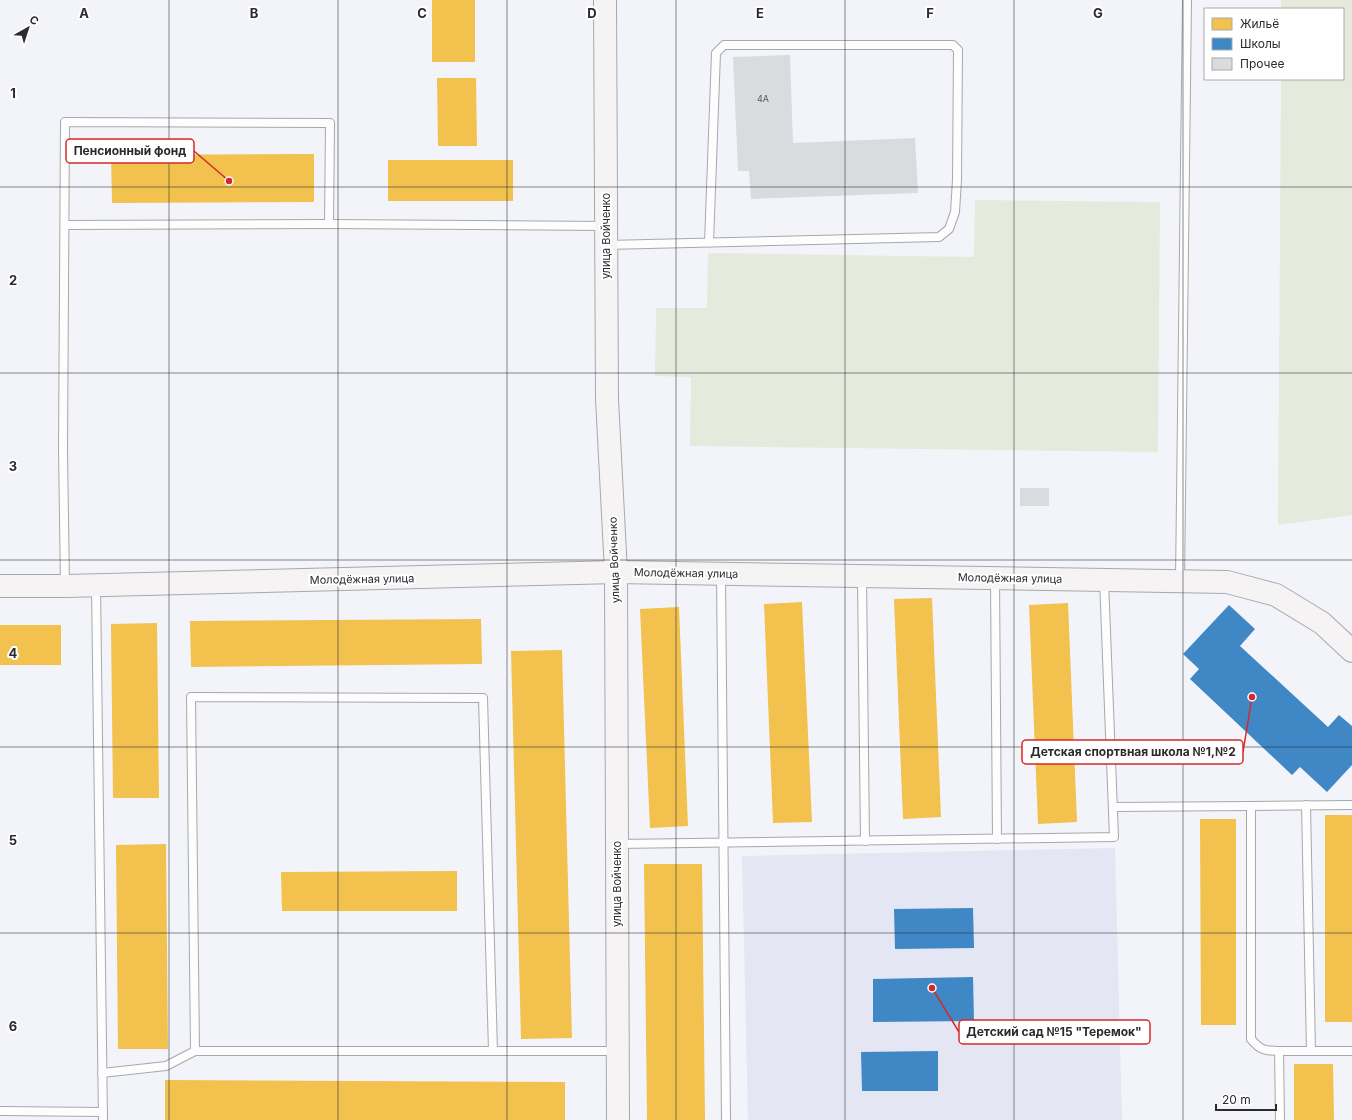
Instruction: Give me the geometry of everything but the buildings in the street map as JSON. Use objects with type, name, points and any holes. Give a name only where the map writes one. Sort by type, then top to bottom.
[{"type":"main road","name":"улица Войченко","points":[[605,0],[607,399],[616,572],[618,1120]]},
{"type":"main road","name":"Молодёжная улица","points":[[0,586],[65,586],[616,572],[1227,582],[1276,595],[1322,623],[1352,651]]},
{"type":"lane","points":[[1180,582],[1187,0]]},
{"type":"lane","points":[[64,226],[329,224],[606,236],[709,243],[939,237],[949,229],[955,212],[957,180],[958,50],[952,45],[724,45],[716,53],[709,243]]},
{"type":"lane","points":[[65,586],[63,452],[65,122],[330,124],[329,224]]},
{"type":"lane","points":[[721,574],[726,1120]]},
{"type":"lane","points":[[862,576],[865,841]]},
{"type":"lane","points":[[995,578],[997,839]]},
{"type":"lane","points":[[617,844],[1114,837],[1104,580]]},
{"type":"lane","points":[[0,1110],[103,1116],[96,585]]},
{"type":"lane","points":[[195,1051],[190,697],[483,698],[493,1051]]},
{"type":"lane","points":[[1306,805],[1311,1051]]},
{"type":"lane","points":[[1113,808],[1352,805]]},
{"type":"lane","points":[[1251,806],[1251,1038],[1256,1045],[1266,1051],[1352,1051]]},
{"type":"lane","points":[[102,1073],[166,1066],[195,1051],[617,1051]]},
{"type":"lane","points":[[1279,1051],[1280,1120]]},
{"type":"shaded area","points":[[1281,0],[1352,0],[1352,515],[1278,525],[1281,80],[1344,80],[1344,8],[1281,8]]},
{"type":"shaded area","points":[[975,200],[1160,202],[1158,452],[690,446],[691,377],[655,376],[656,308],[707,308],[708,253],[974,257]]},
{"type":"shaded area","points":[[1115,848],[1122,1120],[748,1120],[742,856]]},
{"type":"place","name":"Пенсионный фонд","points":[[229,181]]},
{"type":"place","name":"Детская спортвная школа №1,№2","points":[[1252,697]]},
{"type":"place","name":"Детский сад №15 \"Теремок\"","points":[[932,988]]}]
